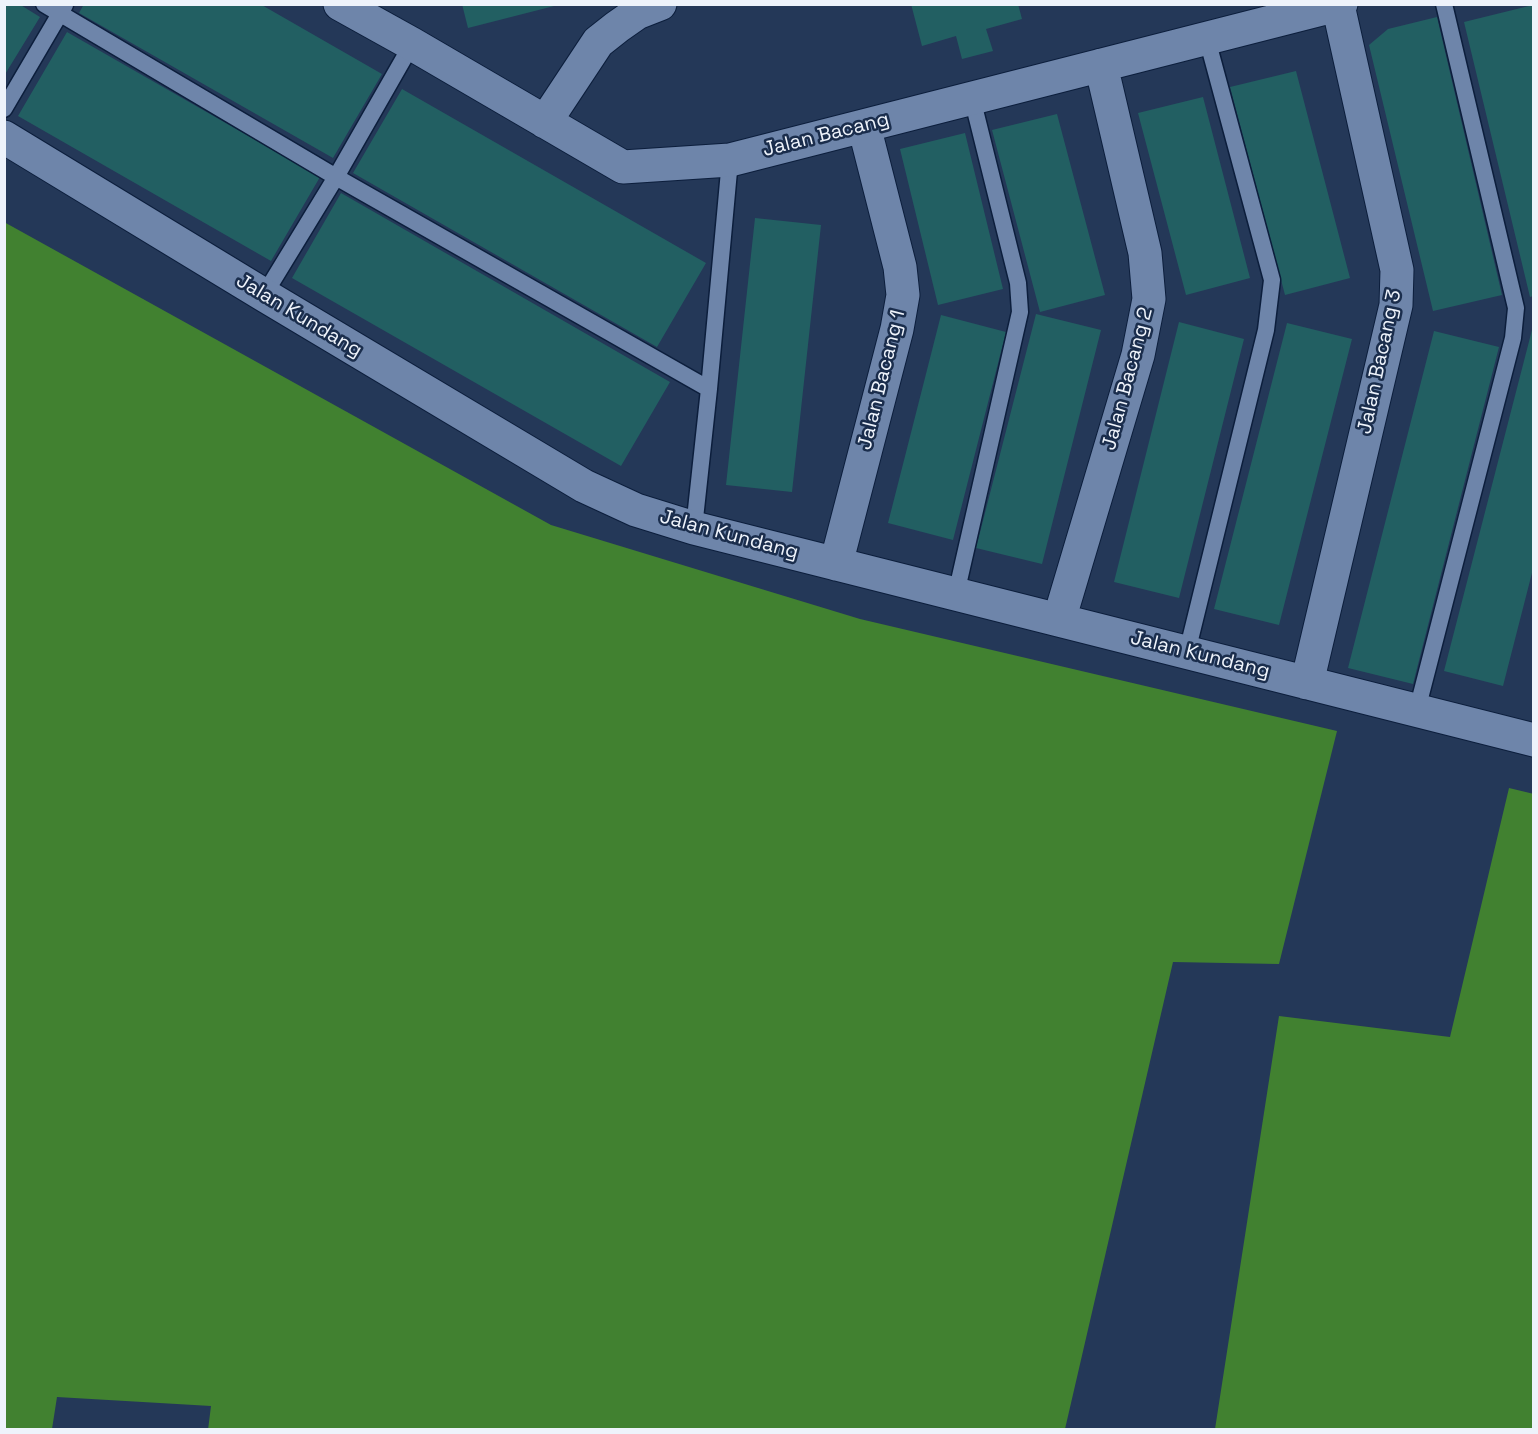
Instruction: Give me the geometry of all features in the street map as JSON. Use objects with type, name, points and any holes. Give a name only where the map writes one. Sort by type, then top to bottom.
[{"type":"street","name":"Jalan Bacang","points":[[340,4],[623,166],[730,160],[1340,5]]},
{"type":"street","points":[[545,122],[598,42],[637,13],[660,4]]},
{"type":"street","name":"Jalan Bacang 3","points":[[1307,682],[1396,305],[1397,270],[1340,5]]},
{"type":"street","name":"Jalan Bacang 2","points":[[1059,620],[1138,355],[1149,299],[1145,253],[1101,65]]},
{"type":"street","name":"Jalan Bacang 1","points":[[836,564],[897,329],[903,295],[900,267],[864,126]]},
{"type":"street","name":"Jalan Kundang","points":[[4,137],[585,486],[636,510],[694,528],[1533,740]]},
{"type":"lane","points":[[44,4],[63,9],[336,177],[709,389]]},
{"type":"lane","points":[[1417,710],[1514,338],[1516,308],[1444,4]]},
{"type":"lane","points":[[4,109],[63,9]]},
{"type":"lane","points":[[1187,652],[1266,330],[1272,280],[1207,39]]},
{"type":"lane","points":[[264,295],[336,177],[412,44]]},
{"type":"lane","points":[[956,594],[1020,312],[1018,283],[972,98]]},
{"type":"lane","points":[[694,528],[730,160]]},
{"type":"green space","points":[[4,222],[551,525],[860,619],[1337,731],[1279,964],[1173,962],[1065,1429],[208,1430],[211,1406],[57,1397],[52,1429],[5,1429]]},
{"type":"green space","points":[[1509,788],[1534,794],[1533,1429],[1215,1429],[1279,1016],[1450,1037]]},
{"type":"building","points":[[4,4],[19,4],[40,17],[4,76]]},
{"type":"building","points":[[84,4],[260,4],[382,74],[333,158],[79,13]]},
{"type":"building","points":[[462,4],[558,4],[558,5],[468,28]]},
{"type":"building","points":[[911,4],[1018,4],[1022,19],[986,29],[993,51],[962,59],[956,36],[922,46]]},
{"type":"building","points":[[1533,5],[1533,296],[1530,297],[1464,22]]},
{"type":"building","points":[[1437,17],[1502,295],[1433,311],[1369,45],[1388,29]]},
{"type":"building","points":[[67,32],[320,177],[271,261],[18,116]]},
{"type":"building","points":[[1296,71],[1350,278],[1285,295],[1230,87]]},
{"type":"building","points":[[402,89],[706,263],[657,347],[353,173]]},
{"type":"building","points":[[1203,97],[1250,278],[1186,295],[1138,113]]},
{"type":"building","points":[[1057,114],[1105,295],[1040,312],[992,130]]},
{"type":"building","points":[[965,133],[1003,289],[938,305],[900,149]]},
{"type":"building","points":[[341,193],[670,382],[621,466],[292,278]]},
{"type":"building","points":[[755,218],[821,225],[792,492],[726,485]]},
{"type":"building","points":[[1036,314],[1101,330],[1042,564],[976,548]]},
{"type":"building","points":[[941,315],[1006,332],[953,540],[888,523]]},
{"type":"building","points":[[1179,322],[1244,339],[1179,598],[1114,582]]},
{"type":"building","points":[[1287,323],[1352,339],[1279,625],[1214,609]]},
{"type":"building","points":[[1533,326],[1533,569],[1503,686],[1444,671]]},
{"type":"building","points":[[1434,331],[1499,347],[1413,684],[1348,668]]}]
